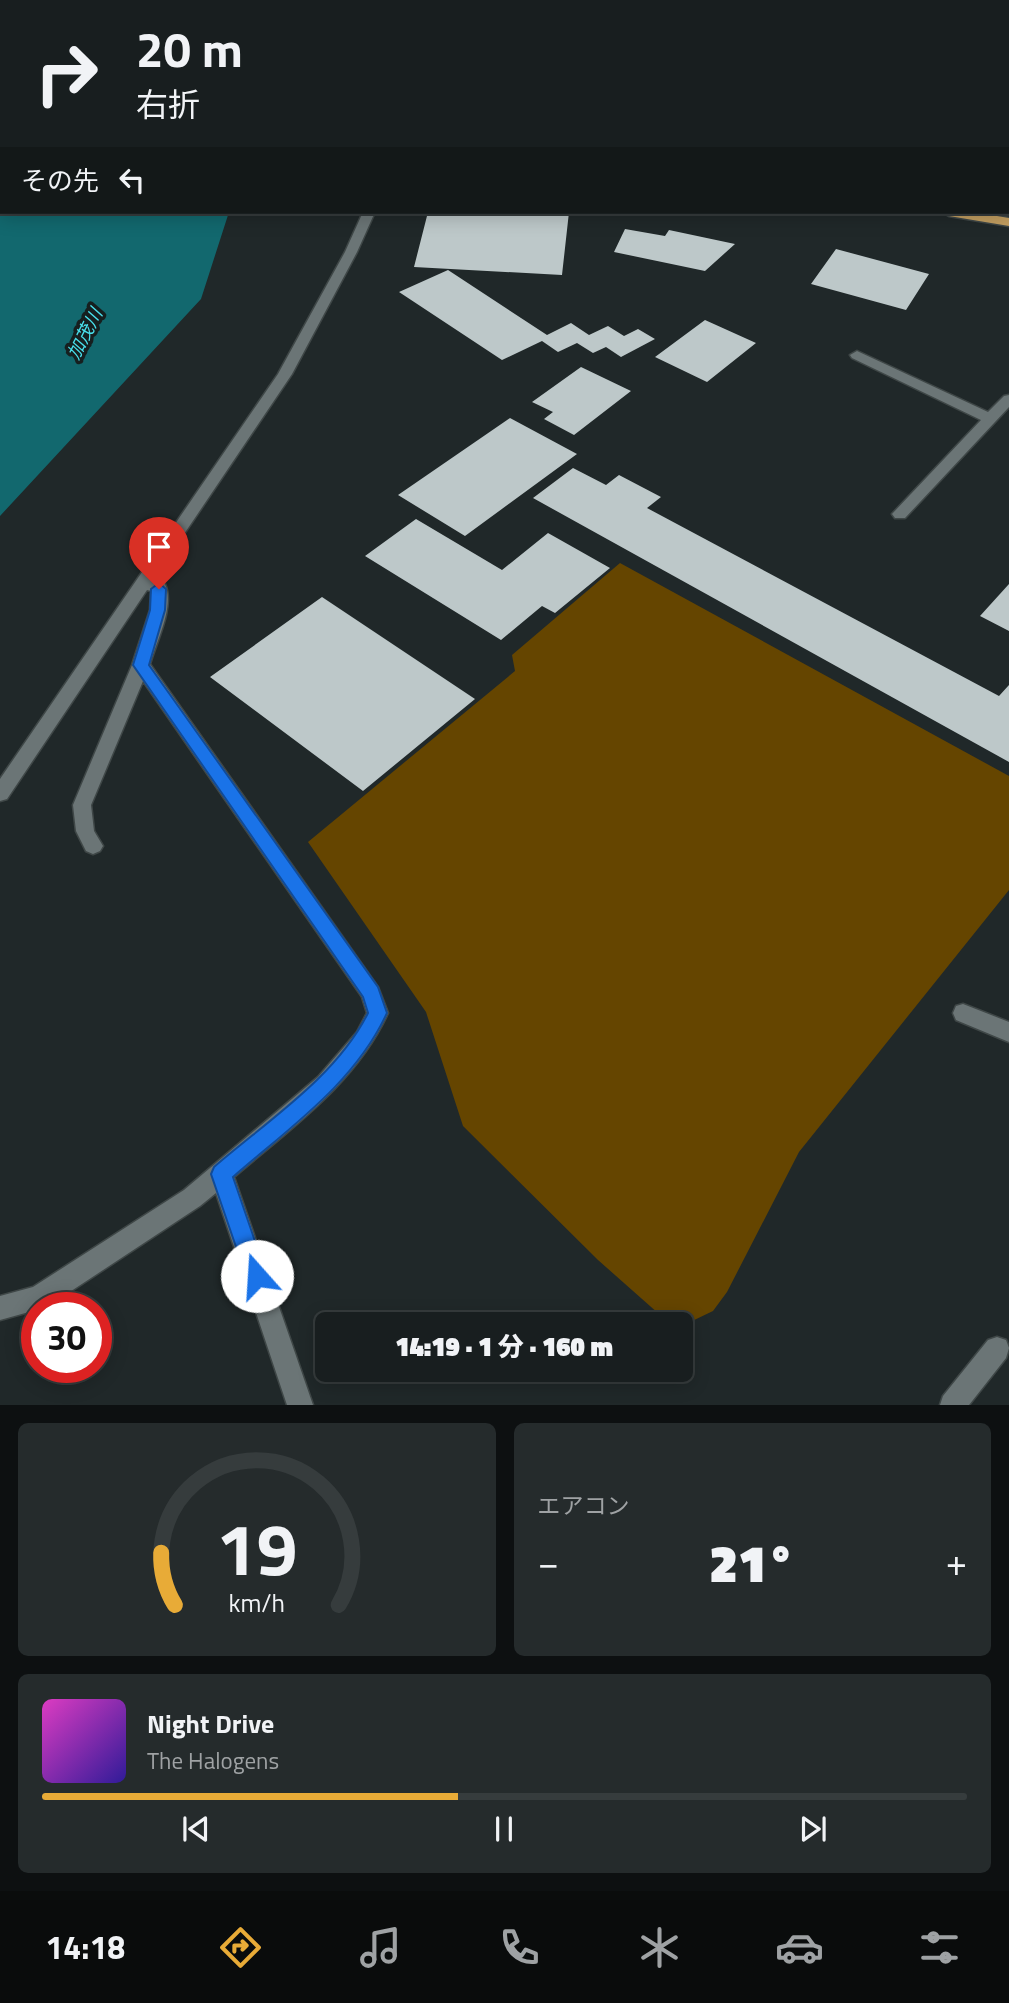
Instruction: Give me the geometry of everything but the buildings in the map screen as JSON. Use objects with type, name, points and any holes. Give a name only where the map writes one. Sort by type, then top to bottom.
[{"type":"highway","points":[[961,214],[1009,222]]},
{"type":"street","points":[[0,794],[285,374],[351,252],[368,214]]},
{"type":"street","points":[[858,355],[1003,409],[900,514]]},
{"type":"street","points":[[93,846],[85,831],[82,805],[141,665],[158,610],[159,589],[144,583]]},
{"type":"street","points":[[0,1308],[38,1298],[192,1199],[326,1084],[365,1039],[378,1013],[371,993],[141,665]]},
{"type":"street","points":[[963,1013],[1009,1032]]},
{"type":"street","points":[[221,1174],[300,1405]]},
{"type":"street","points":[[952,1405],[997,1349]]},
{"type":"shaded area","points":[[620,563],[1009,776],[1009,890],[799,1152],[727,1292],[713,1311],[693,1321],[693,1312],[657,1312],[598,1260],[463,1126],[426,1012],[308,842],[515,671],[512,655]]},
{"type":"water","name":"加茂川","points":[[0,214],[228,214],[201,299],[0,516]]},
{"type":"route","points":[[159,589],[158,610],[141,665],[371,993],[378,1013],[365,1039],[326,1084],[221,1174],[257,1276]]}]
